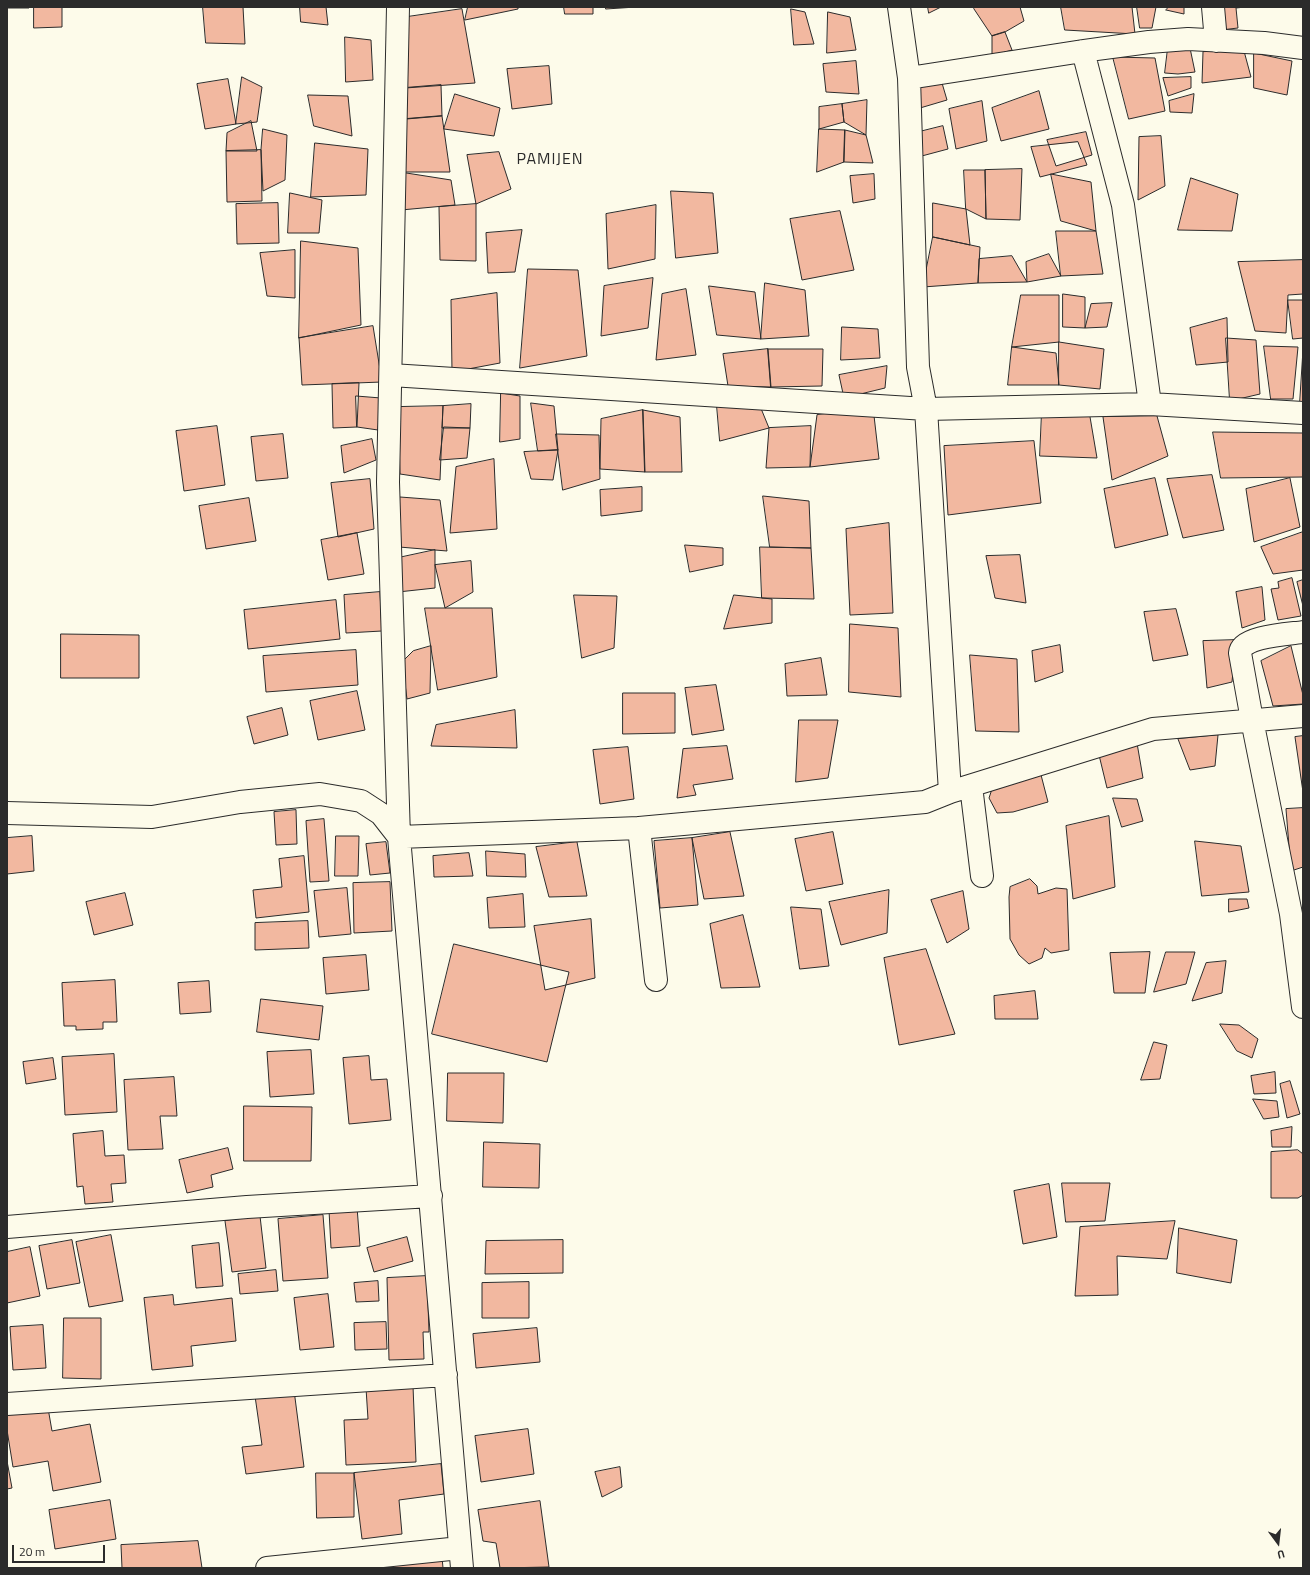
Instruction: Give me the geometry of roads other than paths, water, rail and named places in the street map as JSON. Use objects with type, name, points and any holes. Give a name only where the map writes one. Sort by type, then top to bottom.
[{"type":"street","points":[[267,1568],[461,1558],[399,837],[388,482],[398,7]]},
{"type":"street","points":[[899,7],[910,78],[918,367],[926,409],[950,792]]},
{"type":"street","points":[[1213,7],[1216,41]]},
{"type":"street","points":[[910,78],[1083,51],[1149,42],[1188,39],[1264,43],[1303,48]]},
{"type":"street","points":[[1083,51],[1123,205],[1150,404]]},
{"type":"street","points":[[391,375],[926,409],[1150,404],[1303,413]]},
{"type":"street","points":[[1303,632],[1253,640],[1246,644],[1241,650],[1252,720],[1291,914],[1303,1007]]},
{"type":"street","points":[[399,837],[639,828],[925,802],[950,792],[1153,729],[1303,716]]},
{"type":"street","points":[[971,786],[982,876]]},
{"type":"street","points":[[7,813],[152,817],[240,802],[320,794],[361,801],[381,814],[399,837]]},
{"type":"street","points":[[639,828],[656,980]]},
{"type":"street","points":[[7,1227],[247,1206],[431,1196]]},
{"type":"street","points":[[7,1404],[446,1375]]},
{"type":"district","name":"PAMIJEN","points":[[550,160]]}]
